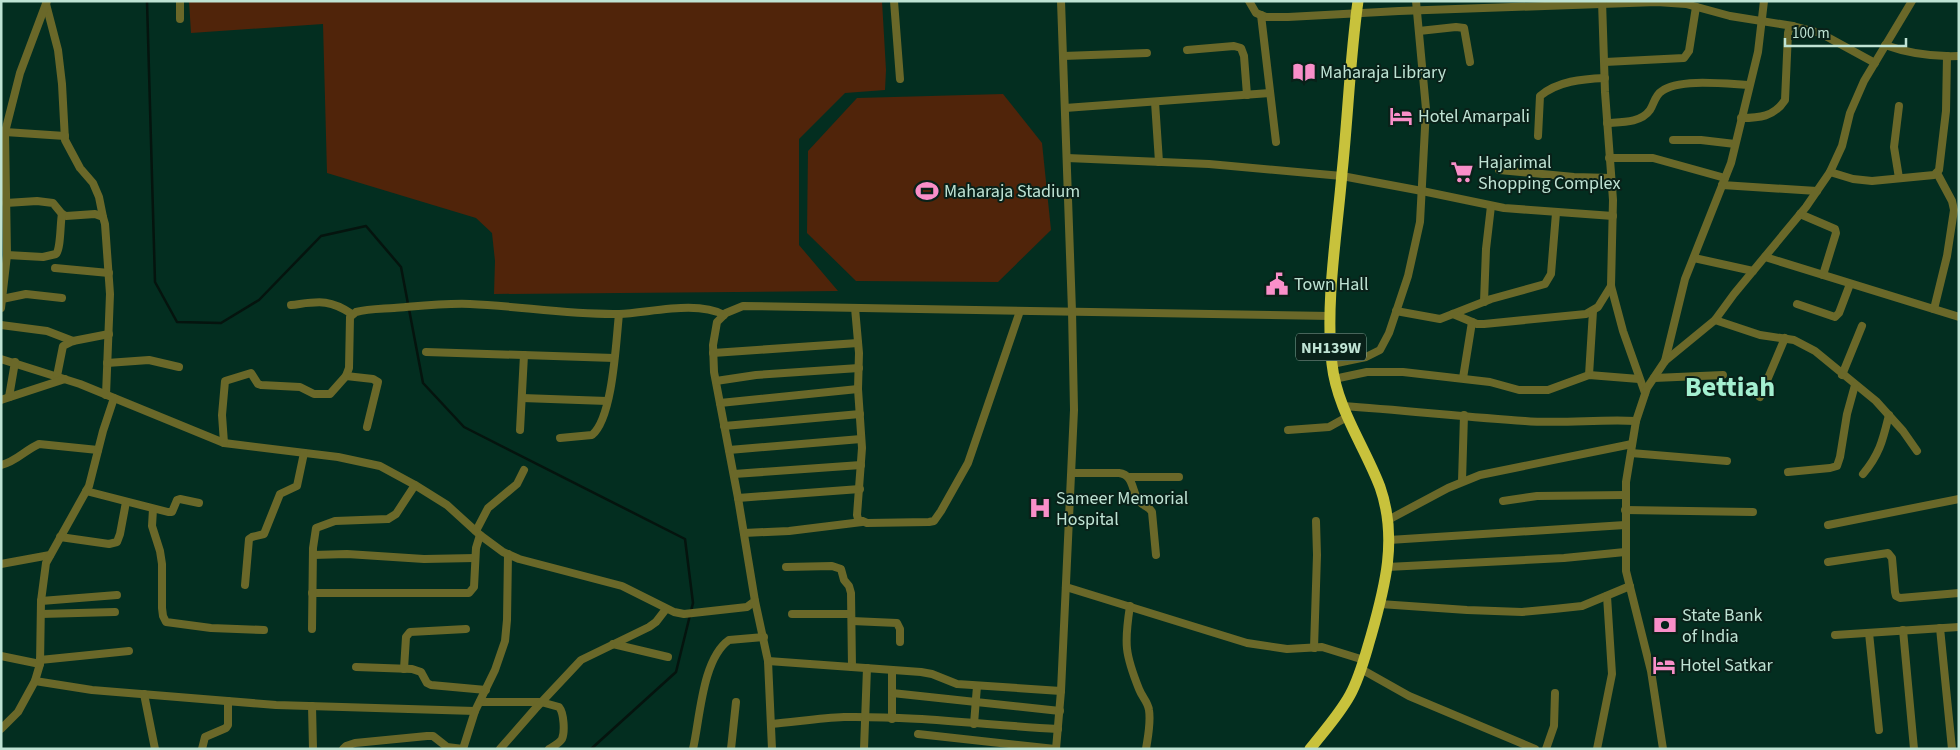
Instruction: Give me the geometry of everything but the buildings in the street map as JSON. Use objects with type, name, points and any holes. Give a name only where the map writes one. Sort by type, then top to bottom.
[{"type":"highway","name":"NH139W","points":[[1310,749],[1341,710],[1351,694],[1363,664],[1380,604],[1387,568],[1389,540],[1388,520],[1380,487],[1342,406],[1334,379],[1332,364],[1331,316],[1357,7]]},
{"type":"street","points":[[180,1],[180,19]]},
{"type":"street","points":[[894,1],[900,79]]},
{"type":"street","points":[[918,734],[1055,749],[1060,711],[1074,410],[1061,1]]},
{"type":"street","points":[[1249,1],[1256,14],[1288,17],[1357,7],[1417,10],[1602,3],[1657,2],[1686,4],[1730,16],[1762,20],[1820,33],[1875,63]]},
{"type":"street","points":[[1332,364],[1366,357],[1380,350],[1385,343],[1412,256],[1420,222],[1426,110],[1416,1]]},
{"type":"street","points":[[1665,361],[1685,279],[1731,163],[1758,52],[1764,1]]},
{"type":"street","points":[[1663,749],[1651,671],[1626,571],[1625,510],[1630,453],[1636,421],[1646,393],[1665,361],[1715,320],[1800,214],[1830,172],[1842,146],[1850,113],[1864,81],[1911,1]]},
{"type":"street","points":[[1,308],[7,255],[5,120],[46,3]]},
{"type":"street","points":[[46,3],[58,50],[62,84],[64,136],[73,158],[93,183],[99,197],[103,217],[109,273],[106,395]]},
{"type":"street","points":[[1602,3],[1613,216],[1611,286],[1622,331],[1646,393]]},
{"type":"street","points":[[1605,62],[1684,58],[1689,51],[1696,7]]},
{"type":"street","points":[[1261,15],[1276,142]]},
{"type":"street","points":[[1742,118],[1761,118],[1767,116],[1785,100],[1788,33],[1789,29],[1793,26]]},
{"type":"street","points":[[1419,31],[1464,28],[1470,62]]},
{"type":"street","points":[[1187,50],[1234,46],[1241,48],[1244,56],[1247,95]]},
{"type":"street","points":[[1886,46],[1910,53],[1959,56]]},
{"type":"street","points":[[1064,56],[1147,53]]},
{"type":"street","points":[[1934,309],[1947,256],[1954,210],[1952,201],[1937,173],[1946,111],[1947,56]]},
{"type":"street","points":[[1538,136],[1540,96],[1554,87],[1576,80],[1605,78]]},
{"type":"street","points":[[1607,123],[1639,119],[1650,110],[1658,95],[1669,87],[1703,83],[1749,84]]},
{"type":"street","points":[[1065,108],[1270,94]]},
{"type":"street","points":[[1154,102],[1158,162]]},
{"type":"street","points":[[1899,106],[1894,147],[1899,178]]},
{"type":"street","points":[[5,132],[64,136]]},
{"type":"street","points":[[1673,140],[1701,140],[1735,144]]},
{"type":"street","points":[[1066,158],[1209,164],[1342,176],[1491,206],[1613,216]]},
{"type":"street","points":[[1610,158],[1653,158],[1723,182],[1817,191]]},
{"type":"street","points":[[1499,170],[1574,177],[1611,178]]},
{"type":"street","points":[[1830,172],[1862,180],[1934,175],[1937,173]]},
{"type":"street","points":[[6,203],[37,201],[53,203],[66,216],[95,214],[103,217]]},
{"type":"street","points":[[1484,302],[1486,249],[1491,206]]},
{"type":"street","points":[[1396,311],[1434,319],[1453,314],[1505,294],[1540,286],[1549,279],[1556,212]]},
{"type":"street","points":[[7,255],[43,257],[56,254],[60,248],[62,214]]},
{"type":"street","points":[[1800,214],[1831,228],[1836,233],[1823,275]]},
{"type":"street","points":[[1765,257],[1959,317]]},
{"type":"street","points":[[1694,258],[1753,271]]},
{"type":"street","points":[[55,268],[109,273]]},
{"type":"street","points":[[1797,304],[1835,317],[1839,313],[1850,284]]},
{"type":"street","points":[[1589,376],[1593,311],[1611,286]]},
{"type":"street","points":[[2,299],[26,294],[62,298]]},
{"type":"street","points":[[291,305],[329,302],[339,305],[352,314]]},
{"type":"street","points":[[352,314],[360,311],[414,306],[469,304],[565,313],[619,314],[708,309],[715,310],[724,315]]},
{"type":"street","points":[[772,749],[768,661],[724,426],[713,353],[717,322],[724,315],[743,306],[1331,316]]},
{"type":"street","points":[[855,308],[861,438],[860,490],[857,515],[858,519],[862,522]]},
{"type":"street","points":[[744,533],[807,529],[862,522],[929,522],[934,520],[941,512],[968,463],[1020,311]]},
{"type":"street","points":[[1453,314],[1472,322],[1484,324],[1566,317],[1593,311]]},
{"type":"street","points":[[224,443],[222,415],[223,384],[229,379],[252,373],[258,384],[261,385],[300,387],[314,394],[326,395],[335,390],[346,376],[349,368],[352,314]]},
{"type":"street","points":[[560,438],[592,436],[599,426],[607,402],[619,314]]},
{"type":"street","points":[[1715,320],[1760,335],[1794,340],[1815,351],[1889,415],[1916,451]]},
{"type":"street","points":[[1463,378],[1472,322]]},
{"type":"street","points":[[1,325],[47,331],[73,341]]},
{"type":"street","points":[[1842,375],[1862,326]]},
{"type":"street","points":[[57,376],[63,346],[73,341],[109,334]]},
{"type":"street","points":[[1760,397],[1785,338]]},
{"type":"street","points":[[713,353],[858,343]]},
{"type":"street","points":[[426,352],[614,358]]},
{"type":"street","points":[[520,430],[524,355]]},
{"type":"street","points":[[1,359],[65,379],[224,443],[338,457],[380,466],[416,485],[447,505],[478,533],[508,554],[520,559],[622,586],[666,609],[684,614],[747,607],[756,601]]},
{"type":"street","points":[[107,363],[149,360],[179,367]]},
{"type":"street","points":[[5,399],[15,362]]},
{"type":"street","points":[[716,380],[756,374],[859,368]]},
{"type":"street","points":[[1334,379],[1382,371],[1463,378],[1490,382],[1519,390],[1548,390],[1589,376],[1640,379]]},
{"type":"street","points":[[1654,378],[1723,375]]},
{"type":"street","points":[[346,376],[373,379],[378,382],[367,427]]},
{"type":"street","points":[[5,399],[65,379]]},
{"type":"street","points":[[1788,472],[1837,466],[1847,414],[1855,385]]},
{"type":"street","points":[[720,403],[858,389]]},
{"type":"street","points":[[1,730],[18,712],[35,681],[40,662],[41,601],[46,563],[86,491],[114,398]]},
{"type":"street","points":[[522,398],[607,402]]},
{"type":"street","points":[[1342,406],[1533,422],[1636,421]]},
{"type":"street","points":[[724,426],[860,414]]},
{"type":"street","points":[[1462,481],[1464,415]]},
{"type":"street","points":[[1863,474],[1874,460],[1881,446],[1889,415]]},
{"type":"street","points":[[1288,430],[1329,427],[1347,417]]},
{"type":"street","points":[[729,450],[861,438]]},
{"type":"street","points":[[1,465],[10,463],[31,447],[39,444],[98,450]]},
{"type":"street","points":[[1388,520],[1462,481],[1480,475],[1632,444]]},
{"type":"street","points":[[245,585],[249,539],[264,534],[280,494],[297,486],[304,453]]},
{"type":"street","points":[[1630,453],[1727,461]]},
{"type":"street","points":[[734,474],[861,465]]},
{"type":"street","points":[[312,593],[470,593],[474,587],[478,533],[488,508],[517,484],[524,470]]},
{"type":"street","points":[[1072,473],[1120,473],[1128,477],[1179,477]]},
{"type":"street","points":[[1128,477],[1138,500],[1141,504],[1150,508],[1152,512],[1156,555]]},
{"type":"street","points":[[312,629],[313,555],[316,528],[335,521],[388,519],[396,514],[416,485]]},
{"type":"street","points":[[738,498],[860,490]]},
{"type":"street","points":[[86,491],[172,512],[177,500],[200,502]]},
{"type":"street","points":[[1503,500],[1532,496],[1626,496]]},
{"type":"street","points":[[1828,525],[1959,499]]},
{"type":"street","points":[[60,537],[109,544],[117,542],[126,502]]},
{"type":"street","points":[[153,508],[152,526],[162,564],[162,608],[166,622],[211,628],[264,630]]},
{"type":"street","points":[[1625,510],[1753,512]]},
{"type":"street","points":[[1314,648],[1317,555],[1316,520]]},
{"type":"street","points":[[1389,540],[1625,525]]},
{"type":"street","points":[[1387,568],[1564,558],[1625,552]]},
{"type":"street","points":[[1828,562],[1888,553],[1892,558],[1896,596],[1900,598],[1959,592]]},
{"type":"street","points":[[313,555],[347,554],[424,559],[475,558]]},
{"type":"street","points":[[343,749],[355,743],[433,736],[447,747],[463,749],[475,711],[486,690],[505,640],[508,554]]},
{"type":"street","points":[[1,564],[50,555]]},
{"type":"street","points":[[786,567],[838,567],[841,569],[844,580],[851,589],[852,667]]},
{"type":"street","points":[[1380,604],[1522,612],[1582,606],[1630,586]]},
{"type":"street","points":[[1066,587],[1247,643],[1287,649],[1328,648],[1363,664],[1409,696],[1535,749]]},
{"type":"street","points":[[41,601],[117,595]]},
{"type":"street","points":[[1597,749],[1612,674],[1607,596]]},
{"type":"street","points":[[1130,606],[1125,646],[1140,692],[1149,707],[1150,722],[1146,749]]},
{"type":"street","points":[[500,749],[581,660],[649,628],[666,609]]},
{"type":"street","points":[[41,614],[115,612]]},
{"type":"street","points":[[792,614],[851,617],[897,623],[900,629],[900,642]]},
{"type":"street","points":[[1835,635],[1959,627]]},
{"type":"street","points":[[1940,628],[1952,749]]},
{"type":"street","points":[[404,669],[406,637],[410,632],[466,629]]},
{"type":"street","points":[[1903,630],[1914,749]]},
{"type":"street","points":[[1869,632],[1880,730]]},
{"type":"street","points":[[693,749],[702,695],[718,652],[729,640],[764,637]]},
{"type":"street","points":[[614,644],[668,657]]},
{"type":"street","points":[[1,656],[40,662],[129,651]]},
{"type":"street","points":[[768,661],[926,672],[957,684],[1061,692]]},
{"type":"street","points":[[356,667],[404,669],[422,672],[427,684],[486,690]]},
{"type":"street","points":[[864,749],[867,718],[867,668]]},
{"type":"street","points":[[892,670],[892,719]]},
{"type":"street","points":[[35,681],[84,689],[228,701],[312,706],[475,711]]},
{"type":"street","points":[[974,724],[977,686]]},
{"type":"street","points":[[892,693],[1060,711]]},
{"type":"street","points":[[1546,749],[1554,726],[1555,693]]},
{"type":"street","points":[[144,694],[154,749]]},
{"type":"street","points":[[202,749],[204,737],[226,728],[228,725],[228,701]]},
{"type":"street","points":[[480,702],[541,702],[555,704],[562,713],[561,740],[549,749]]},
{"type":"street","points":[[731,749],[736,702]]},
{"type":"street","points":[[312,706],[313,749]]},
{"type":"street","points":[[771,724],[842,717],[928,720],[1058,729]]},
{"type":"shaded area","points":[[189,1],[882,1],[886,70],[885,90],[845,93],[799,139],[799,245],[838,291],[494,294],[495,261],[492,233],[476,218],[327,173],[323,24],[191,33]]},
{"type":"shaded area","name":"Maharaja Stadium","points":[[1003,94],[1042,143],[1051,230],[998,282],[856,281],[807,233],[808,151],[857,98]]},
{"type":"waterway","points":[[147,1],[155,282],[177,322],[221,323],[259,300],[321,236],[366,226],[401,267],[423,383],[464,427],[685,539],[693,603],[676,672],[591,749]]},
{"type":"place","name":"Maharaja Library","points":[[1304,72]]},
{"type":"place","name":"Hotel Amarpali","points":[[1401,116]]},
{"type":"place","name":"Hajarimal Shopping Complex","points":[[1462,172]]},
{"type":"place","name":"Maharaja Stadium","points":[[927,191]]},
{"type":"place","name":"Town Hall","points":[[1277,284]]},
{"type":"place","name":"Sameer Memorial Hospital","points":[[1040,508]]},
{"type":"place","name":"State Bank of India","points":[[1665,625]]},
{"type":"place","name":"Hotel Satkar","points":[[1664,665]]},
{"type":"district","name":"Bettiah","points":[[1730,386]]}]
